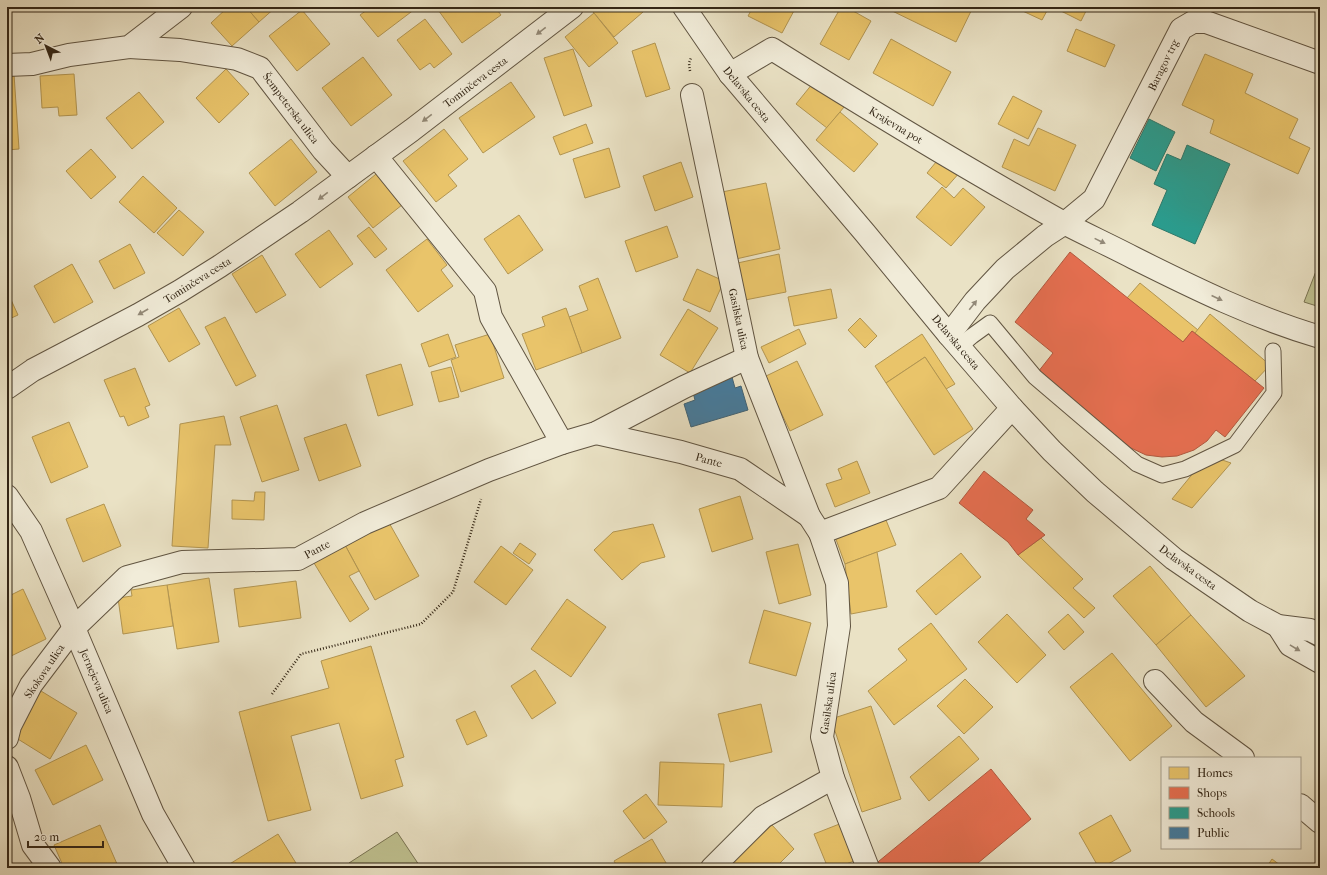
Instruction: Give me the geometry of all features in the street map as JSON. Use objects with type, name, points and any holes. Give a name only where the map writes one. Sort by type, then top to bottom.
[{"type":"street","name":"Šempeterska ulica","points":[[129,47],[181,7]]},
{"type":"street","name":"Tominčeva cesta","points":[[7,388],[33,370],[138,315],[220,266],[300,212],[348,177],[572,7]]},
{"type":"street","name":"Delavska cesta","points":[[684,7],[730,74],[865,233],[954,341],[1012,408],[1052,451],[1095,492],[1174,559],[1250,611],[1278,626],[1310,630],[1320,635]]},
{"type":"street","name":"Baragov trg","points":[[954,341],[975,301],[1005,269],[1094,199],[1146,100],[1180,29],[1193,22],[1206,22],[1320,63]]},
{"type":"street","name":"Šempeterska ulica","points":[[7,65],[32,64],[69,55],[129,47],[187,51],[237,59],[260,68],[323,150],[348,177]]},
{"type":"street","name":"Krajevna pot","points":[[730,74],[772,48],[896,126],[1065,223]]},
{"type":"street","name":"Gasilska ulica","points":[[692,95],[747,358],[837,583],[839,626],[822,737],[833,778],[868,868]]},
{"type":"street","points":[[376,156],[485,291],[491,317],[562,443]]},
{"type":"street","points":[[1065,223],[1230,304],[1291,328],[1320,337]]},
{"type":"street","name":"Pante","points":[[74,628],[127,577],[182,562],[298,559],[365,523],[489,470],[562,443],[596,433],[684,387],[747,358]]},
{"type":"street","points":[[815,525],[939,488],[1012,408]]},
{"type":"street","name":"Pante","points":[[596,433],[681,452],[740,468],[815,525]]},
{"type":"street","name":"Jernejeva ulica","points":[[7,496],[31,530],[153,814],[184,868]]},
{"type":"street","name":"Delavska cesta","points":[[1278,626],[1290,644],[1320,662]]},
{"type":"street","name":"Skokova ulica","points":[[7,738],[10,726],[31,685],[74,628]]},
{"type":"street","points":[[1155,681],[1194,722],[1242,757]]},
{"type":"street","points":[[7,767],[19,798],[33,845],[50,868]]},
{"type":"street","points":[[712,868],[764,817],[833,778]]},
{"type":"street","points":[[1301,806],[1320,822]]},
{"type":"lane","points":[[954,341],[972,336],[990,323],[1034,377],[1137,464],[1162,475],[1185,469],[1234,445],[1274,393],[1273,351]]},
{"type":"path","points":[[272,694],[301,654],[422,624],[453,592],[489,470]]},
{"type":"green space","points":[[1320,261],[1320,307],[1304,302]]},
{"type":"green space","points":[[397,832],[421,868],[352,868],[349,863]]},
{"type":"building: Homes","points":[[228,7],[246,7],[259,22],[232,46],[211,23]]},
{"type":"building: Homes","points":[[246,7],[276,7],[259,22]]},
{"type":"building: Homes","points":[[371,7],[414,7],[415,9],[378,37],[360,15]]},
{"type":"building: Homes","points":[[436,7],[495,7],[501,15],[462,43]]},
{"type":"building: Homes","points":[[589,7],[638,7],[643,12],[614,37]]},
{"type":"building: Homes","points":[[753,7],[796,7],[782,33],[748,16]]},
{"type":"building: Homes","points":[[841,7],[846,7],[871,21],[849,60],[820,44]]},
{"type":"building: Homes","points":[[884,7],[973,7],[956,42]]},
{"type":"building: Homes","points":[[1014,7],[1049,7],[1042,20]]},
{"type":"building: Homes","points":[[1053,7],[1088,7],[1081,21]]},
{"type":"building: Homes","points":[[302,10],[330,44],[297,71],[269,36]]},
{"type":"building: Homes","points":[[594,13],[618,43],[589,67],[565,37]]},
{"type":"building: Homes","points":[[425,19],[452,54],[434,68],[430,63],[420,70],[397,40]]},
{"type":"building: Homes","points":[[1076,29],[1115,45],[1105,67],[1067,51]]},
{"type":"building: Homes","points":[[891,39],[951,72],[933,106],[873,73]]},
{"type":"building: Homes","points":[[655,43],[670,89],[646,97],[632,51]]},
{"type":"building: Homes","points":[[573,49],[592,106],[564,116],[544,58]]},
{"type":"building: Homes","points":[[1205,54],[1253,74],[1245,93],[1298,119],[1289,138],[1310,148],[1298,174],[1210,133],[1214,120],[1182,105]]},
{"type":"building: Homes","points":[[363,57],[392,95],[351,126],[322,88]]},
{"type":"building: Homes","points":[[226,69],[249,94],[219,123],[196,98]]},
{"type":"building: Homes","points":[[7,74],[14,74],[19,149],[7,150]]},
{"type":"building: Homes","points":[[74,74],[77,115],[59,116],[58,107],[42,108],[40,76]]},
{"type":"building: Homes","points":[[511,82],[535,117],[483,153],[459,118]]},
{"type":"building: Homes","points":[[813,83],[844,107],[827,128],[796,104]]},
{"type":"building: Homes","points":[[139,92],[164,122],[132,149],[106,118]]},
{"type":"building: Homes","points":[[1013,96],[1042,111],[1028,139],[998,124]]},
{"type":"building: Homes","points":[[840,112],[878,144],[854,172],[816,140]]},
{"type":"building: Homes","points":[[586,124],[593,143],[560,155],[553,137]]},
{"type":"building: Homes","points":[[1038,128],[1076,145],[1055,191],[1002,167],[1014,139],[1029,146]]},
{"type":"building: Homes","points":[[444,129],[468,159],[448,175],[457,186],[436,202],[403,161]]},
{"type":"building: Homes","points":[[291,139],[317,172],[275,206],[249,173]]},
{"type":"building: Homes","points":[[609,148],[620,187],[585,198],[573,159]]},
{"type":"building: Homes","points":[[91,149],[116,177],[91,199],[66,171]]},
{"type":"building: Homes","points":[[941,156],[960,172],[946,188],[927,173]]},
{"type":"building: Homes","points":[[681,162],[693,197],[655,211],[643,176]]},
{"type":"building: Homes","points":[[381,170],[407,201],[373,228],[348,197]]},
{"type":"building: Homes","points":[[143,176],[177,208],[154,233],[119,202]]},
{"type":"building: Homes","points":[[766,183],[780,249],[736,259],[722,192]]},
{"type":"building: Homes","points":[[942,187],[954,198],[963,188],[985,207],[951,246],[916,217]]},
{"type":"building: Homes","points":[[179,210],[204,232],[183,256],[157,233]]},
{"type":"building: Homes","points":[[519,215],[543,250],[508,274],[484,239]]},
{"type":"building: Homes","points":[[667,226],[678,257],[636,272],[625,241]]},
{"type":"building: Homes","points":[[369,227],[387,249],[375,258],[357,236]]},
{"type":"building: Homes","points":[[329,230],[353,264],[320,288],[295,254]]},
{"type":"building: Homes","points":[[427,239],[447,265],[441,270],[453,286],[418,312],[386,270]]},
{"type":"building: Homes","points":[[130,244],[145,273],[114,289],[99,261]]},
{"type":"building: Homes","points":[[779,254],[786,292],[740,301],[733,264]]},
{"type":"building: Homes","points":[[262,255],[286,295],[256,313],[232,274]]},
{"type":"building: Homes","points":[[72,264],[93,302],[54,323],[34,286]]},
{"type":"building: Homes","points":[[697,269],[724,281],[710,312],[683,300]]},
{"type":"building: Homes","points":[[598,278],[621,338],[582,353],[569,317],[588,310],[579,286]]},
{"type":"building: Homes","points":[[1140,283],[1198,330],[1195,333],[1192,331],[1183,342],[1127,298]]},
{"type":"building: Homes","points":[[831,289],[837,318],[794,326],[788,297]]},
{"type":"building: Homes","points":[[7,291],[18,315],[7,320]]},
{"type":"building: Homes","points":[[179,308],[200,344],[169,362],[148,326]]},
{"type":"building: Homes","points":[[566,308],[582,353],[536,370],[522,334],[545,326],[542,317]]},
{"type":"building: Homes","points":[[688,309],[718,328],[690,373],[660,355]]},
{"type":"building: Homes","points":[[1210,314],[1270,365],[1255,381],[1195,333]]},
{"type":"building: Homes","points":[[225,317],[256,376],[236,386],[205,327]]},
{"type":"building: Homes","points":[[860,318],[877,336],[865,348],[848,330]]},
{"type":"building: Homes","points":[[799,329],[806,344],[769,363],[761,347]]},
{"type":"building: Homes","points":[[448,334],[456,357],[429,367],[421,344]]},
{"type":"building: Homes","points":[[490,334],[504,378],[461,392],[451,360],[459,357],[455,345]]},
{"type":"building: Homes","points":[[922,334],[955,384],[946,389],[925,357],[886,383],[875,366]]},
{"type":"building: Homes","points":[[925,357],[973,429],[934,455],[886,383]]},
{"type":"building: Homes","points":[[797,361],[823,415],[790,431],[764,377]]},
{"type":"building: Homes","points":[[401,364],[413,405],[378,416],[366,375]]},
{"type":"building: Homes","points":[[451,367],[459,397],[439,402],[431,372]]},
{"type":"building: Homes","points":[[135,368],[150,405],[145,407],[149,417],[128,426],[124,416],[120,417],[104,380]]},
{"type":"building: Homes","points":[[277,405],[299,470],[262,482],[240,417]]},
{"type":"building: Homes","points":[[224,416],[231,445],[215,445],[208,548],[172,546],[180,424]]},
{"type":"building: Homes","points":[[69,422],[88,467],[51,483],[32,437]]},
{"type":"building: Homes","points":[[346,424],[361,466],[319,481],[304,438]]},
{"type":"building: Homes","points":[[1208,455],[1231,463],[1192,508],[1172,499]]},
{"type":"building: Homes","points":[[857,461],[870,493],[835,507],[826,484],[842,479],[838,469]]},
{"type":"building: Homes","points":[[255,492],[265,492],[264,520],[232,519],[232,500],[254,501]]},
{"type":"building: Homes","points":[[740,496],[753,539],[712,552],[699,509]]},
{"type":"building: Homes","points":[[104,504],[121,546],[83,562],[66,519]]},
{"type":"building: Homes","points":[[884,515],[896,545],[845,564],[834,534]]},
{"type":"building: Homes","points":[[388,521],[419,576],[375,600],[345,545]]},
{"type":"building: Homes","points":[[653,524],[665,557],[641,563],[622,580],[594,550],[613,532]]},
{"type":"building: Homes","points":[[1041,538],[1083,579],[1073,588],[1095,608],[1084,618],[1018,555]]},
{"type":"building: Homes","points":[[520,543],[536,554],[529,564],[513,553]]},
{"type":"building: Homes","points":[[798,544],[811,595],[779,604],[766,552]]},
{"type":"building: Homes","points":[[345,545],[359,571],[349,576],[369,609],[350,622],[314,563]]},
{"type":"building: Homes","points":[[501,546],[533,570],[506,605],[474,582]]},
{"type":"building: Homes","points":[[877,552],[887,607],[851,614],[845,564]]},
{"type":"building: Homes","points":[[961,553],[981,577],[936,615],[916,591]]},
{"type":"building: Homes","points":[[1150,566],[1191,615],[1156,645],[1113,596]]},
{"type":"building: Homes","points":[[209,578],[219,642],[177,649],[167,585]]},
{"type":"building: Homes","points":[[296,581],[301,618],[239,627],[234,589]]},
{"type":"building: Homes","points":[[167,585],[173,626],[123,634],[118,598],[132,596],[131,590]]},
{"type":"building: Homes","points":[[23,589],[46,639],[7,658],[7,597]]},
{"type":"building: Homes","points":[[567,599],[606,627],[571,677],[531,649]]},
{"type":"building: Homes","points":[[764,610],[811,623],[796,676],[749,663]]},
{"type":"building: Homes","points":[[1007,614],[1046,655],[1017,683],[978,642]]},
{"type":"building: Homes","points":[[1068,614],[1084,632],[1064,650],[1048,632]]},
{"type":"building: Homes","points":[[1191,615],[1245,676],[1206,707],[1156,645]]},
{"type":"building: Homes","points":[[931,623],[967,669],[894,725],[868,691],[907,660],[898,649]]},
{"type":"building: Homes","points":[[371,646],[404,757],[395,760],[403,786],[361,799],[339,723],[291,736],[311,810],[268,821],[239,712],[329,688],[321,661]]},
{"type":"building: Homes","points":[[1112,653],[1172,726],[1130,761],[1070,687]]},
{"type":"building: Homes","points":[[535,670],[556,703],[532,719],[511,686]]},
{"type":"building: Homes","points":[[965,679],[993,707],[964,734],[937,706]]},
{"type":"building: Homes","points":[[41,691],[77,713],[50,759],[13,736]]},
{"type":"building: Homes","points":[[761,704],[772,752],[730,762],[718,714]]},
{"type":"building: Homes","points":[[871,706],[901,799],[862,812],[831,719]]},
{"type":"building: Homes","points":[[475,711],[487,736],[467,745],[456,720]]},
{"type":"building: Homes","points":[[959,736],[979,759],[929,801],[910,777]]},
{"type":"building: Homes","points":[[86,745],[103,780],[53,805],[35,770]]},
{"type":"building: Homes","points":[[660,762],[724,764],[722,807],[658,805]]},
{"type":"building: Homes","points":[[646,794],[667,822],[644,839],[623,811]]},
{"type":"building: Homes","points":[[1111,815],[1131,851],[1099,868],[1079,833]]},
{"type":"building: Homes","points":[[842,823],[856,860],[837,868],[828,868],[814,834]]},
{"type":"building: Homes","points":[[100,825],[117,864],[109,868],[64,868],[54,845]]},
{"type":"building: Homes","points":[[772,825],[794,849],[775,868],[726,868]]},
{"type":"building: Homes","points":[[278,834],[299,868],[230,868],[228,865]]},
{"type":"building: Homes","points":[[652,839],[669,868],[618,868],[614,861]]},
{"type":"building: Homes","points":[[7,859],[11,868],[7,868]]},
{"type":"building: Homes","points":[[1272,859],[1284,868],[1266,868]]},
{"type":"building: Shops","points":[[1070,252],[1183,342],[1192,331],[1264,388],[1225,437],[1216,430],[1207,441],[1194,450],[1177,456],[1162,457],[1146,455],[1131,448],[1038,372],[1053,353],[1015,322]]},
{"type":"building: Shops","points":[[984,471],[1033,510],[1026,519],[1045,535],[1018,555],[1008,542],[959,503]]},
{"type":"building: Shops","points":[[991,769],[1031,819],[972,868],[874,868],[873,866]]},
{"type":"building: Schools","points":[[1149,119],[1175,132],[1156,171],[1130,158]]},
{"type":"building: Schools","points":[[1187,145],[1230,164],[1195,244],[1152,225],[1167,190],[1154,184],[1167,154],[1181,160]]},
{"type":"building: Public","points":[[732,377],[735,388],[741,386],[748,410],[691,427],[684,404],[695,400],[692,389]]}]
